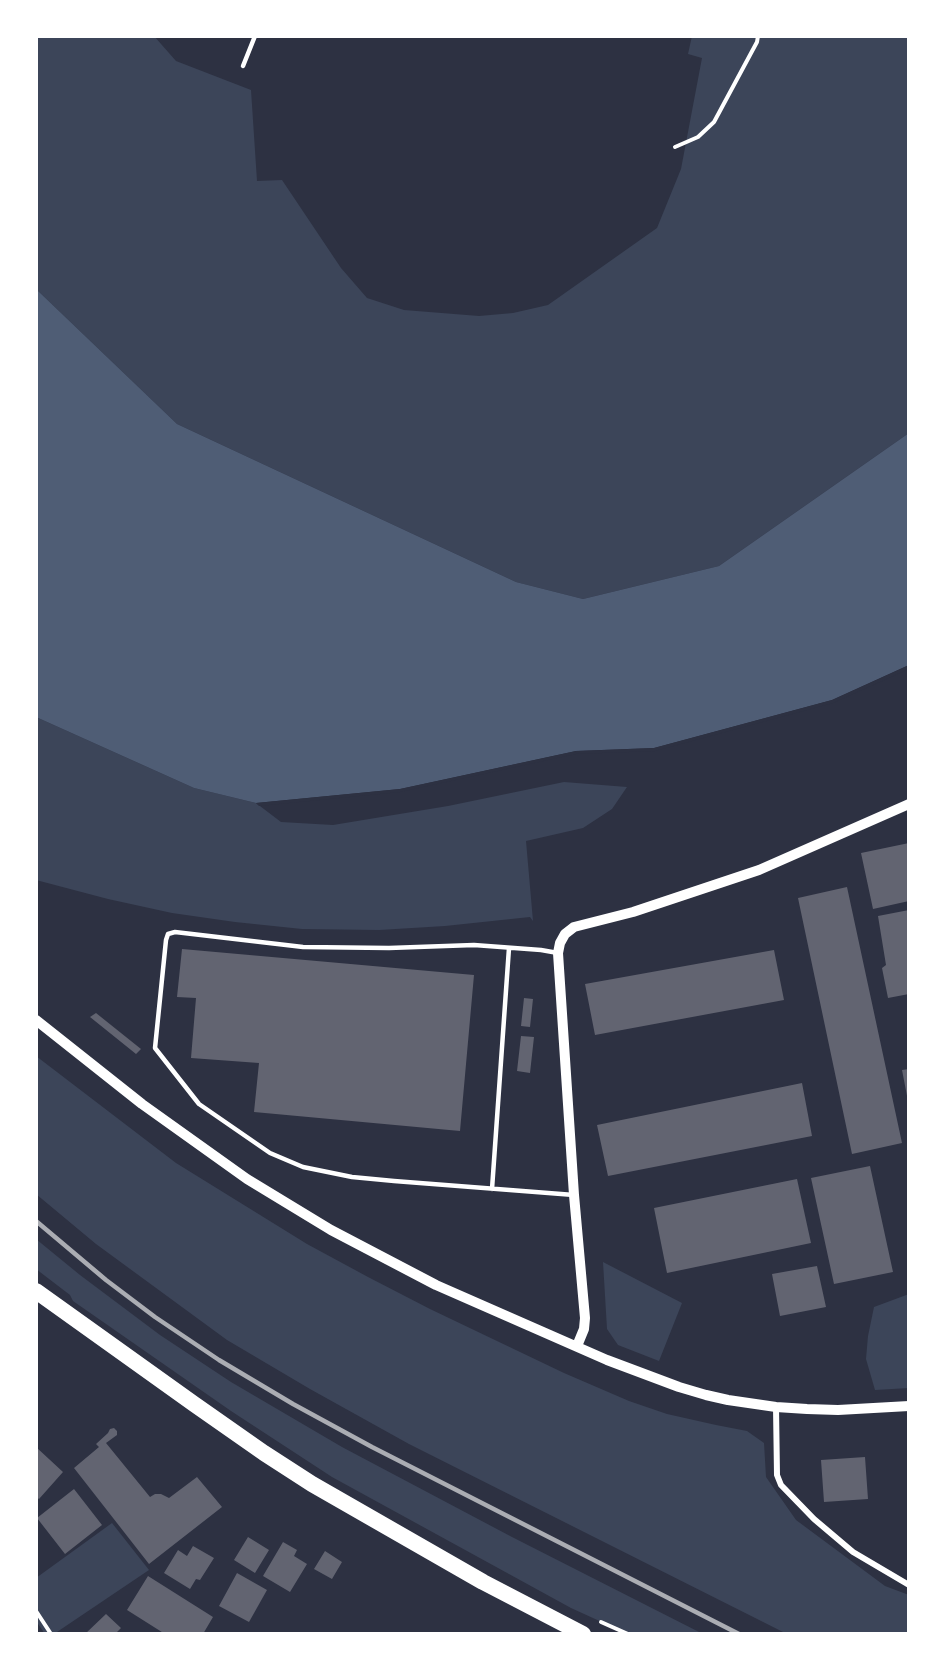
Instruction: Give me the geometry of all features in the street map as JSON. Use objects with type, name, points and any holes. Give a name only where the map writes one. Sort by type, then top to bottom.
[{"type":"highway","points":[[36,1291],[264,1453],[312,1484],[483,1582],[583,1634]]},
{"type":"street","points":[[577,1346],[584,1329],[585,1318],[574,1195],[558,953],[565,934],[574,927],[633,912],[759,870],[909,804]]},
{"type":"street","points":[[36,1020],[142,1104],[247,1179],[331,1230],[436,1285],[607,1360],[679,1387],[728,1400],[776,1407],[838,1410],[909,1406]]},
{"type":"street","points":[[776,1407],[777,1475],[781,1485],[814,1519],[853,1552],[909,1586]]},
{"type":"lane","points":[[243,66],[255,36]]},
{"type":"lane","points":[[558,953],[474,945],[389,948],[303,947],[175,932],[168,934],[166,940],[155,1048],[199,1104],[270,1153],[303,1167],[352,1177],[574,1195]]},
{"type":"lane","points":[[492,1189],[509,948]]},
{"type":"path","points":[[675,147],[698,137],[714,122],[757,42],[758,36]]},
{"type":"path","points":[[36,1611],[51,1634]]},
{"type":"shaded area","points":[[36,36],[154,36],[176,61],[251,90],[257,181],[282,180],[341,268],[367,298],[404,310],[479,316],[513,313],[548,305],[657,228],[681,169],[702,58],[688,54],[692,36],[909,36],[909,433],[719,566],[583,599],[516,582],[177,424],[36,289]]},
{"type":"shaded area","points":[[36,289],[177,424],[516,582],[583,599],[719,566],[909,433],[909,665],[832,700],[654,748],[576,751],[400,789],[256,803],[194,788],[36,717]]},
{"type":"shaded area","points":[[36,717],[194,788],[256,803],[281,822],[333,825],[448,806],[564,782],[627,787],[612,809],[583,828],[526,841],[533,921],[530,917],[379,930],[302,929],[235,922],[172,913],[36,880]]},
{"type":"shaded area","points":[[36,1056],[176,1163],[307,1244],[368,1277],[564,1373],[629,1401],[667,1414],[747,1431],[764,1443],[766,1477],[796,1520],[885,1586],[909,1595],[909,1634],[787,1634],[409,1444],[227,1340],[96,1244],[36,1194]]},
{"type":"shaded area","points":[[36,1239],[160,1335],[231,1382],[342,1447],[703,1634],[628,1634],[571,1608],[332,1477],[231,1411],[73,1301],[70,1295],[36,1269]]},
{"type":"shaded area","points":[[603,1262],[682,1303],[659,1361],[618,1345],[607,1329]]},
{"type":"shaded area","points":[[909,1294],[909,1388],[875,1390],[866,1359],[874,1307]]},
{"type":"shaded area","points":[[112,1523],[149,1570],[54,1634],[45,1634],[36,1621],[36,1578]]},
{"type":"pier","points":[[909,665],[909,669],[833,703],[655,751],[576,754],[400,792],[259,806],[256,803],[400,789],[576,751],[654,748],[832,700]]},
{"type":"building","points":[[909,843],[909,901],[873,909],[861,853]]},
{"type":"building","points":[[847,887],[902,1143],[852,1154],[798,898]]},
{"type":"building","points":[[909,910],[909,994],[888,998],[882,968],[886,965],[878,916]]},
{"type":"building","points":[[182,949],[474,975],[460,1131],[254,1112],[259,1063],[191,1058],[196,998],[177,997]]},
{"type":"building","points":[[774,950],[784,1000],[595,1035],[585,984]]},
{"type":"building","points":[[524,998],[533,999],[530,1027],[521,1026]]},
{"type":"building","points":[[96,1013],[141,1049],[136,1054],[90,1017]]},
{"type":"building","points":[[521,1036],[534,1037],[530,1073],[517,1071]]},
{"type":"building","points":[[909,1069],[909,1101],[908,1101],[902,1070]]},
{"type":"building","points":[[802,1083],[812,1136],[608,1176],[597,1125]]},
{"type":"building","points":[[870,1166],[893,1272],[834,1284],[811,1178]]},
{"type":"building","points":[[797,1179],[811,1243],[667,1273],[654,1208]]},
{"type":"building","points":[[817,1266],[826,1307],[780,1316],[772,1274]]},
{"type":"building","points":[[114,1428],[117,1435],[106,1443],[150,1497],[161,1494],[169,1498],[197,1477],[222,1507],[149,1564],[74,1468],[99,1447],[96,1444],[110,1429]]},
{"type":"building","points":[[36,1447],[63,1472],[39,1499],[36,1497]]},
{"type":"building","points":[[865,1457],[868,1499],[824,1502],[821,1460]]},
{"type":"building","points":[[74,1489],[102,1525],[65,1554],[37,1518]]},
{"type":"building","points":[[248,1537],[269,1550],[255,1573],[234,1560]]},
{"type":"building","points":[[283,1542],[297,1550],[294,1556],[307,1564],[290,1592],[263,1576]]},
{"type":"building","points":[[193,1546],[214,1558],[200,1580],[196,1579],[190,1589],[164,1573],[178,1550],[187,1556]]},
{"type":"building","points":[[325,1551],[342,1562],[332,1579],[314,1569]]},
{"type":"building","points":[[237,1573],[267,1590],[249,1622],[219,1606]]},
{"type":"building","points":[[148,1576],[213,1617],[203,1634],[165,1634],[127,1610]]},
{"type":"building","points":[[106,1614],[121,1628],[115,1634],[85,1634]]},
{"type":"railway","points":[[36,1221],[106,1280],[155,1317],[219,1360],[293,1404],[372,1447],[739,1634]]}]
